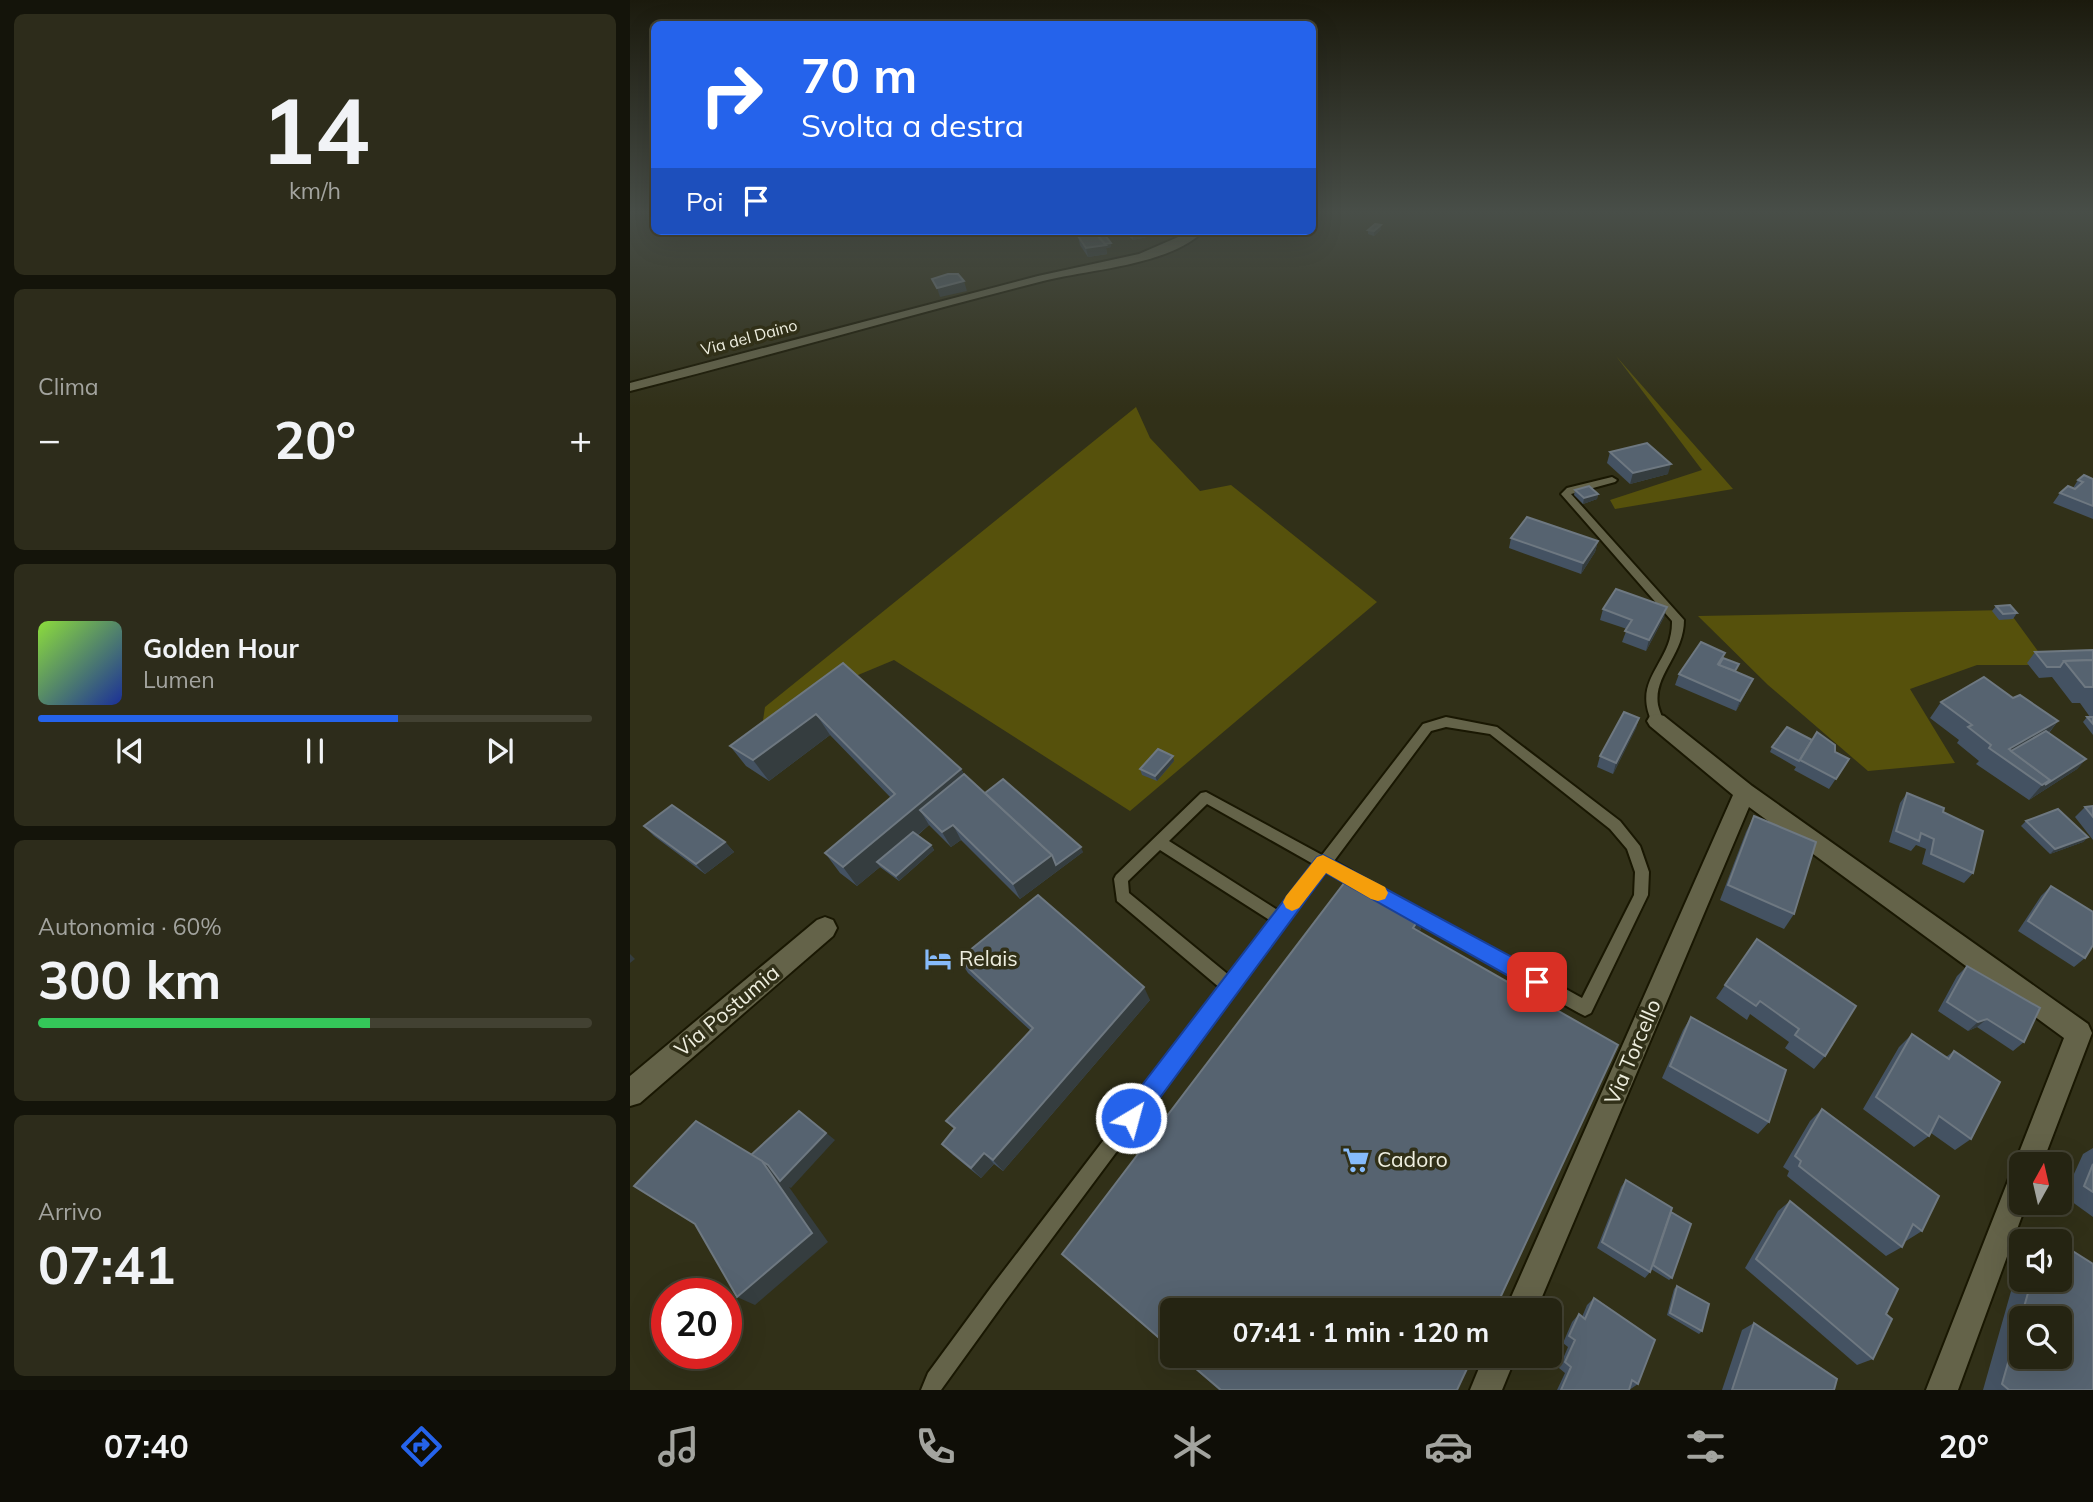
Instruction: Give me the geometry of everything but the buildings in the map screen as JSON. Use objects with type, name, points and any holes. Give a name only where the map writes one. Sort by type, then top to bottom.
[{"type":"street","name":"Via del Daino","points":[[630,387],[1041,278]]},
{"type":"street","points":[[1657,721],[1745,792],[2079,1033],[2033,1152]]},
{"type":"street","name":"Via Torcello","points":[[1526,1298],[1745,792]]},
{"type":"street","name":"Via Postumia","points":[[630,1093],[825,928]]},
{"type":"street","points":[[1942,1390],[2009,1212]]},
{"type":"street","points":[[1486,1390],[1495,1368]]},
{"type":"lane","points":[[1612,480],[1570,490],[1566,494],[1678,620],[1677,636],[1650,689],[1649,706],[1657,721]]},
{"type":"lane","points":[[931,1390],[934,1380],[1427,727],[1446,722],[1493,730],[1615,825],[1633,846],[1642,872],[1640,895],[1585,1008],[1395,902]]},
{"type":"lane","points":[[1230,986],[1122,896],[1121,879],[1206,797],[1371,889]]},
{"type":"lane","points":[[1159,842],[1280,919]]},
{"type":"shaded area","points":[[1616,356],[1733,489],[1615,509],[1610,500],[1702,470]]},
{"type":"shaded area","points":[[1136,407],[1150,438],[1200,491],[1231,485],[1377,602],[1130,811],[894,660],[858,675],[759,747],[765,707]]},
{"type":"shaded area","points":[[2008,610],[2048,665],[1977,665],[1910,689],[1955,763],[1868,771],[1768,685],[1698,616]]},
{"type":"slow traffic","points":[[1292,902],[1323,863],[1378,893]]},
{"type":"place","name":"Relais","points":[[938,959]]},
{"type":"place","name":"Cadoro","points":[[1356,1160]]},
{"type":"route","points":[[1131,1118],[1323,863],[1537,982]]}]
